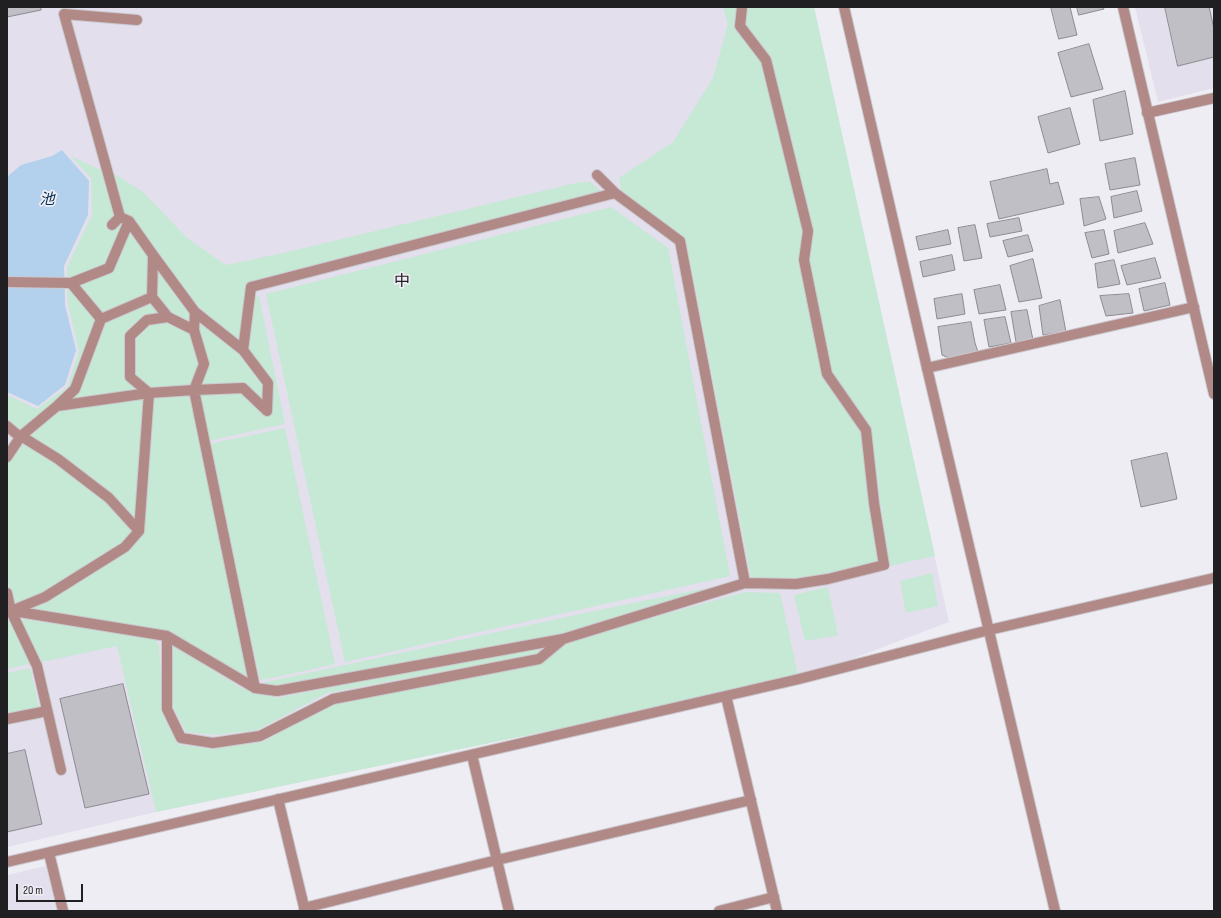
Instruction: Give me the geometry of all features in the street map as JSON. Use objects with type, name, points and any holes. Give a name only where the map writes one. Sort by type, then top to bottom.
[{"type":"street","points":[[9,610],[167,636],[255,688],[277,692],[563,639],[746,583],[796,584],[828,579],[884,565],[874,503],[866,430],[827,374],[804,260],[808,231],[766,60],[740,26],[742,7]]},
{"type":"street","points":[[844,7],[927,368],[1056,911]]},
{"type":"street","points":[[1123,7],[1214,394]]},
{"type":"street","points":[[57,406],[149,394],[243,388],[267,410],[268,383],[243,350],[195,312],[125,219],[64,14],[137,20]]},
{"type":"street","points":[[1147,113],[1214,98]]},
{"type":"street","points":[[597,175],[615,193],[680,241],[746,583]]},
{"type":"street","points":[[243,350],[251,287],[615,193]]},
{"type":"street","points":[[112,225],[125,219]]},
{"type":"street","points":[[7,282],[71,284],[109,268],[125,219]]},
{"type":"street","points":[[153,255],[152,297],[168,317],[194,330]]},
{"type":"street","points":[[71,284],[102,319]]},
{"type":"street","points":[[7,457],[21,436],[75,390],[102,319],[152,297]]},
{"type":"street","points":[[927,368],[1194,307]]},
{"type":"street","points":[[195,312],[194,330],[204,364],[194,390],[255,688]]},
{"type":"street","points":[[149,394],[130,377],[130,336],[147,320],[168,317]]},
{"type":"street","points":[[9,610],[45,597],[124,547],[139,531],[149,394]]},
{"type":"street","points":[[7,426],[20,437],[21,436],[58,459],[109,498],[139,531]]},
{"type":"street","points":[[7,862],[799,679],[989,630],[1214,578]]},
{"type":"street","points":[[7,593],[9,610],[37,666],[61,770]]},
{"type":"street","points":[[167,636],[167,708],[181,738],[213,743],[260,736],[333,699],[539,659],[563,639]]},
{"type":"street","points":[[726,696],[777,911]]},
{"type":"street","points":[[7,719],[47,711]]},
{"type":"street","points":[[472,755],[509,911]]},
{"type":"street","points":[[278,799],[304,909],[497,860],[751,800]]},
{"type":"street","points":[[49,853],[63,911]]},
{"type":"street","points":[[719,911],[774,897]]},
{"type":"shaded area","points":[[7,7],[814,7],[949,622],[799,679],[156,812],[7,847]]},
{"type":"shaded area","points":[[1135,7],[1214,7],[1214,88],[1158,102]]},
{"type":"shaded area","points":[[46,866],[57,911],[7,911],[7,875]]},
{"type":"green space","points":[[723,7],[738,7],[736,26],[762,61],[803,230],[799,261],[822,375],[861,431],[879,561],[828,573],[795,578],[751,578],[686,240],[621,190],[619,178],[673,142],[713,78],[728,24]]},
{"type":"green space","points":[[746,7],[814,7],[935,556],[889,566],[871,429],[832,371],[770,58],[744,24]]},
{"type":"green space","points":[[71,156],[105,172],[117,216],[108,223],[107,226],[109,229],[121,221],[126,222],[106,266],[67,280],[67,267],[92,215],[91,178]]},
{"type":"green space","points":[[113,173],[143,192],[187,238],[226,265],[279,254],[580,182],[590,182],[602,192],[248,283],[240,343],[198,309],[123,215]]},
{"type":"green space","points":[[611,207],[668,248],[730,576],[345,662],[266,294]]},
{"type":"green space","points":[[131,227],[150,256],[150,295],[102,315],[75,282],[109,270]]},
{"type":"green space","points":[[155,263],[191,312],[190,325],[170,314],[156,295]]},
{"type":"green space","points":[[67,286],[97,319],[73,387],[20,433],[7,422],[7,395],[37,409],[67,387],[79,351],[68,304]]},
{"type":"green space","points":[[259,296],[285,424],[208,441],[198,393],[242,391],[264,414],[270,381],[246,348],[254,297]]},
{"type":"green space","points":[[152,300],[163,315],[127,337],[126,377],[142,392],[66,402],[104,321]]},
{"type":"green space","points":[[198,318],[242,354],[265,384],[264,403],[244,384],[199,387],[207,362],[197,329]]},
{"type":"green space","points":[[169,321],[191,332],[200,364],[192,386],[149,390],[133,376],[134,336],[150,324]]},
{"type":"green space","points":[[192,393],[251,681],[169,633],[21,610],[142,532],[151,396]]},
{"type":"green space","points":[[145,397],[137,525],[26,436],[58,409]]},
{"type":"green space","points":[[285,428],[335,664],[260,680],[210,444]]},
{"type":"green space","points":[[22,441],[56,461],[105,500],[134,531],[122,545],[42,593],[14,607],[7,578],[7,462]]},
{"type":"green space","points":[[932,573],[938,606],[906,613],[900,581]]},
{"type":"green space","points":[[732,583],[563,633],[276,687],[262,683],[608,608]]},
{"type":"green space","points":[[828,587],[838,635],[805,641],[794,595]]},
{"type":"green space","points":[[745,592],[780,593],[799,679],[156,812],[117,646],[42,662],[21,622],[24,619],[155,639],[159,645],[163,715],[179,745],[212,749],[263,742],[335,702],[424,687],[541,664],[567,642]]},
{"type":"green space","points":[[7,616],[12,623],[30,664],[7,669]]},
{"type":"green space","points":[[172,645],[241,688],[277,698],[544,646],[535,654],[327,693],[257,730],[214,735],[186,732],[173,707]]},
{"type":"green space","points":[[30,668],[39,708],[7,715],[7,673]]},
{"type":"water","name":"池","points":[[62,150],[89,181],[88,215],[64,266],[65,305],[76,350],[65,385],[38,406],[7,392],[7,290],[9,282],[7,269],[7,177],[21,165],[52,156]]},
{"type":"building","points":[[7,7],[41,7],[41,10],[7,17]]},
{"type":"building","points":[[1051,7],[1070,7],[1077,35],[1059,39]]},
{"type":"building","points":[[1077,7],[1103,7],[1104,9],[1079,15]]},
{"type":"building","points":[[1165,7],[1209,7],[1214,29],[1214,57],[1178,66]]},
{"type":"building","points":[[1089,44],[1103,89],[1071,97],[1058,53]]},
{"type":"building","points":[[1125,91],[1133,134],[1100,141],[1093,100]]},
{"type":"building","points":[[1070,108],[1080,144],[1048,153],[1038,117]]},
{"type":"building","points":[[1135,158],[1140,185],[1110,190],[1105,164]]},
{"type":"building","points":[[1047,169],[1050,184],[1058,182],[1064,204],[999,219],[990,182]]},
{"type":"building","points":[[1137,191],[1142,211],[1114,218],[1111,197]]},
{"type":"building","points":[[1099,197],[1106,219],[1084,226],[1080,199]]},
{"type":"building","points":[[1019,218],[1022,231],[990,237],[987,224]]},
{"type":"building","points":[[1145,223],[1153,244],[1118,253],[1114,231]]},
{"type":"building","points":[[975,225],[982,258],[964,261],[958,228]]},
{"type":"building","points":[[948,230],[951,244],[919,250],[916,237]]},
{"type":"building","points":[[1104,230],[1109,254],[1092,258],[1085,233]]},
{"type":"building","points":[[1028,235],[1033,251],[1008,257],[1003,241]]},
{"type":"building","points":[[952,255],[955,270],[923,277],[920,262]]},
{"type":"building","points":[[1155,258],[1161,278],[1127,285],[1121,266]]},
{"type":"building","points":[[1033,259],[1042,298],[1019,302],[1010,266]]},
{"type":"building","points":[[1114,260],[1120,284],[1098,288],[1095,264]]},
{"type":"building","points":[[1165,283],[1170,305],[1144,311],[1139,289]]},
{"type":"building","points":[[1000,285],[1006,310],[979,314],[974,290]]},
{"type":"building","points":[[962,294],[965,314],[937,319],[934,299]]},
{"type":"building","points":[[1129,294],[1133,313],[1106,316],[1100,296]]},
{"type":"building","points":[[1060,300],[1066,332],[1043,335],[1039,306]]},
{"type":"building","points":[[1027,310],[1033,340],[1016,342],[1011,312]]},
{"type":"building","points":[[1005,317],[1011,343],[989,347],[984,320]]},
{"type":"building","points":[[971,322],[978,352],[951,359],[942,355],[938,327]]},
{"type":"building","points":[[1167,453],[1177,499],[1141,507],[1131,461]]},
{"type":"building","points":[[123,684],[149,794],[85,808],[60,699]]},
{"type":"building","points":[[25,750],[42,824],[7,832],[7,754]]},
{"type":"district","name":"中","points":[[402,282]]}]
